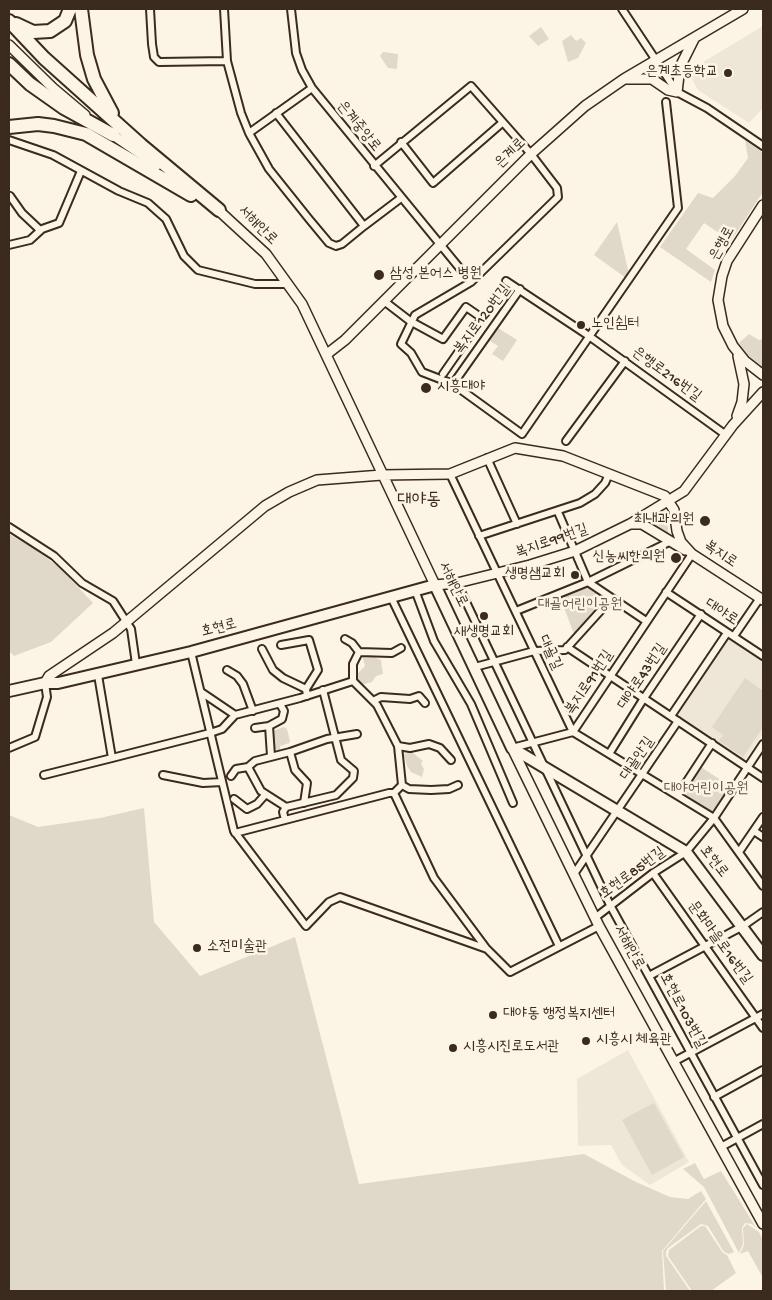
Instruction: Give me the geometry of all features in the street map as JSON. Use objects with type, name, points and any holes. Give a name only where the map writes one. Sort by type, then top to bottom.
[{"type":"highway","points":[[9,20],[26,31],[42,33],[58,27],[64,21],[70,9]]},
{"type":"highway","points":[[81,9],[87,55],[94,79],[112,113],[141,145]]},
{"type":"highway","points":[[9,20],[44,58],[141,145],[219,210]]},
{"type":"highway","points":[[9,64],[30,84],[64,108],[113,135]]},
{"type":"highway","points":[[9,126],[54,126],[86,134],[219,210]]},
{"type":"main road","name":"호현로","points":[[9,691],[45,683],[58,683],[98,675],[136,664],[191,652],[435,585]]},
{"type":"main road","name":"서해안로","points":[[435,585],[512,748]]},
{"type":"main road","name":"호현로","points":[[512,748],[686,852],[763,955]]},
{"type":"street","points":[[150,9],[154,57],[159,62],[227,61]]},
{"type":"street","points":[[224,9],[227,61],[241,114],[249,133],[269,169],[329,243],[336,246],[342,244],[401,198]]},
{"type":"street","name":"은계중앙로","points":[[291,9],[296,53],[302,70],[312,88],[471,282]]},
{"type":"street","points":[[622,9],[677,92]]},
{"type":"street","name":"은계로","points":[[327,354],[345,340],[531,154],[595,98],[743,9]]},
{"type":"street","points":[[677,92],[680,67],[694,39]]},
{"type":"street","name":"서해안로","points":[[9,45],[54,88],[113,135],[219,210],[266,254],[302,304],[435,585]]},
{"type":"street","points":[[624,79],[652,79],[668,90],[677,92],[714,112],[763,146]]},
{"type":"street","points":[[374,166],[471,86],[531,154],[557,188],[559,195],[471,282],[415,315],[410,321],[401,344],[412,356],[422,372],[453,384],[522,434],[678,208],[666,102]]},
{"type":"street","points":[[249,133],[312,88]]},
{"type":"street","points":[[276,113],[364,226]]},
{"type":"street","points":[[401,142],[434,183],[502,123]]},
{"type":"street","points":[[9,140],[53,155],[120,192],[143,200],[160,212],[169,223],[184,256],[198,270],[255,284],[287,284]]},
{"type":"street","points":[[9,245],[30,240],[40,230],[60,222],[81,171]]},
{"type":"street","points":[[10,196],[22,213],[40,230]]},
{"type":"street","name":"은행로","points":[[763,205],[732,251],[721,282],[718,300],[721,320],[736,351],[763,375]]},
{"type":"street","points":[[506,281],[520,288]]},
{"type":"street","name":"복지로120번길","points":[[453,384],[520,288],[589,336]]},
{"type":"street","points":[[384,301],[410,321],[443,339],[466,307],[482,318],[443,374]]},
{"type":"street","name":"은행로216번길","points":[[589,336],[726,435]]},
{"type":"street","points":[[319,339],[332,342],[345,340]]},
{"type":"street","points":[[733,425],[742,402],[744,384],[736,351]]},
{"type":"street","points":[[566,441],[624,361]]},
{"type":"street","points":[[9,748],[34,737],[47,696],[45,683],[49,676],[126,622],[265,506],[288,492],[317,480],[382,475],[450,474],[500,452],[520,448],[563,456],[652,489],[670,501],[684,491],[733,425],[763,392]]},
{"type":"street","points":[[487,458],[517,524]]},
{"type":"street","name":"대골길","points":[[450,474],[496,574],[516,611],[573,732]]},
{"type":"street","points":[[479,536],[558,512],[580,503],[595,494],[605,483],[609,474]]},
{"type":"street","name":"복지로99번길","points":[[435,585],[457,583],[496,574],[575,550],[630,524],[670,501]]},
{"type":"street","name":"복지로","points":[[670,501],[674,510],[679,539],[692,554],[762,599]]},
{"type":"street","points":[[558,512],[588,582],[646,621]]},
{"type":"street","points":[[630,524],[642,524],[669,542],[692,554]]},
{"type":"street","points":[[9,527],[54,556],[91,589],[111,599],[131,629],[136,664]]},
{"type":"street","points":[[516,611],[588,582],[669,542]]},
{"type":"street","name":"복지로91번길","points":[[512,748],[573,732],[692,554]]},
{"type":"street","name":"호현로103번길","points":[[457,583],[610,905],[763,1184]]},
{"type":"street","points":[[416,590],[434,640],[471,704],[513,803]]},
{"type":"street","name":"대야로","points":[[666,592],[763,656]]},
{"type":"street","points":[[391,597],[559,946]]},
{"type":"street","points":[[475,667],[534,651],[565,650],[612,598]]},
{"type":"street","points":[[734,636],[762,599]]},
{"type":"street","name":"대야로43번길","points":[[609,754],[700,614]]},
{"type":"street","points":[[671,716],[727,633]]},
{"type":"street","points":[[345,639],[352,643],[359,652]]},
{"type":"street","points":[[281,645],[309,640],[318,670],[306,693]]},
{"type":"street","points":[[567,647],[763,778]]},
{"type":"street","points":[[359,652],[392,653],[401,648]]},
{"type":"street","points":[[262,649],[273,670],[306,693]]},
{"type":"street","points":[[191,652],[235,833],[306,926],[329,902],[340,897],[487,949]]},
{"type":"street","points":[[359,652],[353,664],[353,681],[373,701],[398,746],[402,785],[394,794]]},
{"type":"street","points":[[227,670],[237,676],[243,684],[253,711]]},
{"type":"street","points":[[98,675],[112,758]]},
{"type":"street","points":[[44,776],[210,733],[222,728],[235,715],[280,704],[306,693],[353,681]]},
{"type":"street","points":[[248,767],[252,778],[265,795],[286,807],[336,795],[346,787],[353,778],[354,771],[341,760],[323,690]]},
{"type":"street","points":[[200,692],[235,715]]},
{"type":"street","points":[[373,701],[381,697],[410,699],[419,696],[425,703]]},
{"type":"street","points":[[254,728],[269,726],[282,719],[284,710],[280,704]]},
{"type":"street","name":"대골안길","points":[[618,811],[678,721]]},
{"type":"street","points":[[269,726],[270,756]]},
{"type":"street","points":[[573,732],[714,818],[763,886]]},
{"type":"street","points":[[231,776],[236,770],[248,767],[255,761],[335,738],[356,734]]},
{"type":"street","points":[[678,795],[712,743]]},
{"type":"street","points":[[398,746],[410,748],[429,744],[440,748],[450,760]]},
{"type":"street","name":"호현로85번길","points":[[487,949],[510,972],[559,946],[597,921],[610,905],[653,873],[686,852],[714,818],[763,744]]},
{"type":"street","name":"서해안로","points":[[512,748],[597,921],[763,1224]]},
{"type":"street","points":[[290,752],[294,770],[307,783],[304,803]]},
{"type":"street","points":[[163,775],[203,783],[222,782]]},
{"type":"street","points":[[402,785],[409,789],[431,790],[449,789],[458,785]]},
{"type":"street","points":[[235,833],[389,792],[394,794],[434,878],[487,949]]},
{"type":"street","points":[[234,799],[246,810],[257,804],[265,795]]},
{"type":"street","points":[[285,820],[283,812],[286,807]]},
{"type":"street","points":[[574,874],[618,811]]},
{"type":"street","points":[[739,852],[763,817]]},
{"type":"street","points":[[754,831],[763,837]]},
{"type":"street","name":"문화마을로16번길","points":[[653,873],[706,947],[760,1016],[763,1028]]},
{"type":"street","points":[[649,976],[706,947],[763,912]]},
{"type":"street","points":[[674,1060],[760,1016]]},
{"type":"street","points":[[714,1097],[763,1070]]},
{"type":"street","points":[[721,1147],[763,1124]]},
{"type":"shaded area","name":"은계초등학교","points":[[763,26],[763,108],[749,123],[698,90],[692,79],[695,67]]},
{"type":"shaded area","points":[[726,638],[763,661],[763,733],[746,759],[743,760],[675,715]]},
{"type":"shaded area","points":[[628,1050],[689,1162],[650,1185],[622,1165],[611,1145],[578,1146],[577,1079]]},
{"type":"green space","points":[[541,27],[549,39],[538,46],[529,36]]},
{"type":"green space","points":[[571,35],[576,41],[581,38],[586,43],[578,58],[568,62],[562,41]]},
{"type":"green space","points":[[383,52],[398,54],[397,69],[388,68],[380,56]]},
{"type":"green space","points":[[745,140],[763,153],[763,192],[731,241],[704,223],[686,249],[715,270],[711,282],[660,247],[698,193],[713,198],[735,176],[748,158]]},
{"type":"green space","points":[[617,222],[629,274],[626,278],[594,255]]},
{"type":"green space","points":[[495,326],[517,340],[503,361],[492,354],[498,346],[487,339]]},
{"type":"green space","points":[[749,334],[759,340],[763,339],[763,367],[748,355],[739,343]]},
{"type":"green space","points":[[664,509],[666,511],[669,538],[644,521]]},
{"type":"green space","points":[[9,534],[32,547],[60,568],[93,603],[51,642],[14,656],[9,651]]},
{"type":"green space","name":"대골어린이공원","points":[[588,585],[609,600],[574,634],[560,597]]},
{"type":"green space","points":[[367,654],[381,660],[383,674],[376,676],[372,682],[360,685],[354,677],[365,666],[362,655]]},
{"type":"green space","points":[[745,678],[763,691],[763,727],[743,757],[719,741],[723,735],[712,727]]},
{"type":"green space","points":[[284,727],[287,729],[290,741],[280,746],[280,750],[277,750],[275,749],[272,731]]},
{"type":"green space","points":[[408,749],[423,761],[421,763],[424,769],[422,777],[411,772],[407,766],[404,754],[407,753]]},
{"type":"green space","name":"대야어린이공원","points":[[701,767],[730,786],[712,812],[684,794]]},
{"type":"green space","points":[[144,808],[154,922],[200,976],[295,937],[359,1184],[584,1154],[636,1182],[670,1197],[688,1199],[701,1191],[706,1199],[662,1251],[664,1291],[9,1291],[9,815],[38,827],[100,818]]},
{"type":"green space","points":[[654,1103],[684,1157],[652,1175],[622,1120]]},
{"type":"green space","points":[[695,1163],[704,1179],[721,1171],[757,1229],[752,1224],[745,1223],[742,1228],[743,1244],[739,1253],[704,1187],[683,1169]]},
{"type":"green space","points":[[706,1201],[734,1252],[729,1254],[724,1252],[708,1226],[701,1224],[668,1248],[666,1252],[666,1256],[690,1291],[666,1291],[663,1251]]},
{"type":"green space","points":[[747,1224],[759,1232],[763,1240],[763,1278],[748,1251],[740,1254],[744,1245],[743,1228]]},
{"type":"green space","points":[[701,1226],[705,1226],[723,1253],[727,1255],[736,1273],[711,1291],[692,1291],[668,1256],[669,1250]]},
{"type":"place","name":"은계초등학교","points":[[728,73]]},
{"type":"place","name":"삼성 본어스 병원","points":[[379,275]]},
{"type":"place","name":"노인쉼터","points":[[581,325]]},
{"type":"place","name":"시흥대야","points":[[426,388]]},
{"type":"place","name":"최내과의원","points":[[705,521]]},
{"type":"place","name":"신농씨한의원","points":[[676,558]]},
{"type":"place","name":"생명샘교회","points":[[575,575]]},
{"type":"place","name":"새생명교회","points":[[484,616]]},
{"type":"place","name":"소전미술관","points":[[197,948]]},
{"type":"place","name":"대야동 행정복지센터","points":[[493,1015]]},
{"type":"place","name":"시흥시 체육관","points":[[586,1041]]},
{"type":"place","name":"시흥시진로도서관","points":[[453,1048]]},
{"type":"district","name":"대야동","points":[[419,501]]}]
